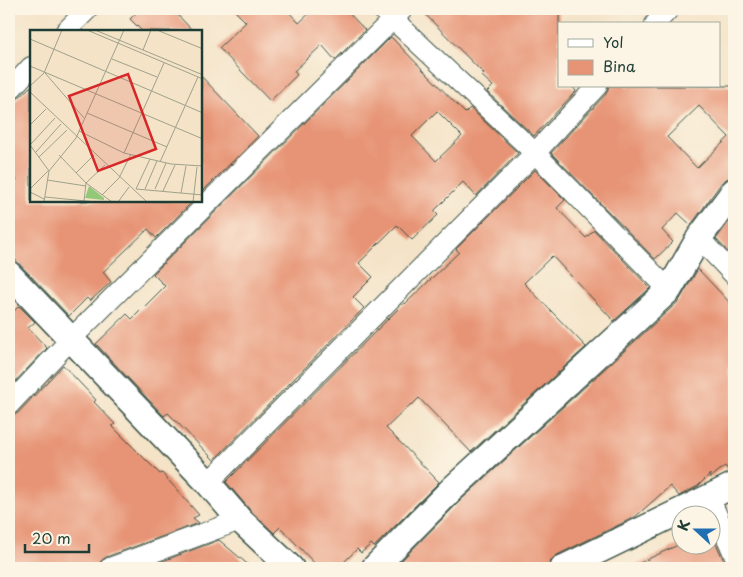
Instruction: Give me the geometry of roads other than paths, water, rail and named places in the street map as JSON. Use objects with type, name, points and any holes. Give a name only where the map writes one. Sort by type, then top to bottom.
[{"type":"street","points":[[67,30],[88,9]]},
{"type":"street","points":[[657,22],[669,9]]},
{"type":"street","points":[[9,405],[71,339],[393,12],[669,290]]},
{"type":"street","points":[[9,90],[30,68]]},
{"type":"street","points":[[208,484],[535,153],[595,88]]},
{"type":"street","points":[[374,568],[450,490],[669,290],[699,238],[734,191]]},
{"type":"street","points":[[699,238],[734,275]]},
{"type":"street","points":[[9,274],[240,520],[291,568]]},
{"type":"street","points":[[563,568],[592,562],[734,484]]},
{"type":"street","points":[[710,497],[734,554]]},
{"type":"street","points":[[110,568],[240,520]]}]
